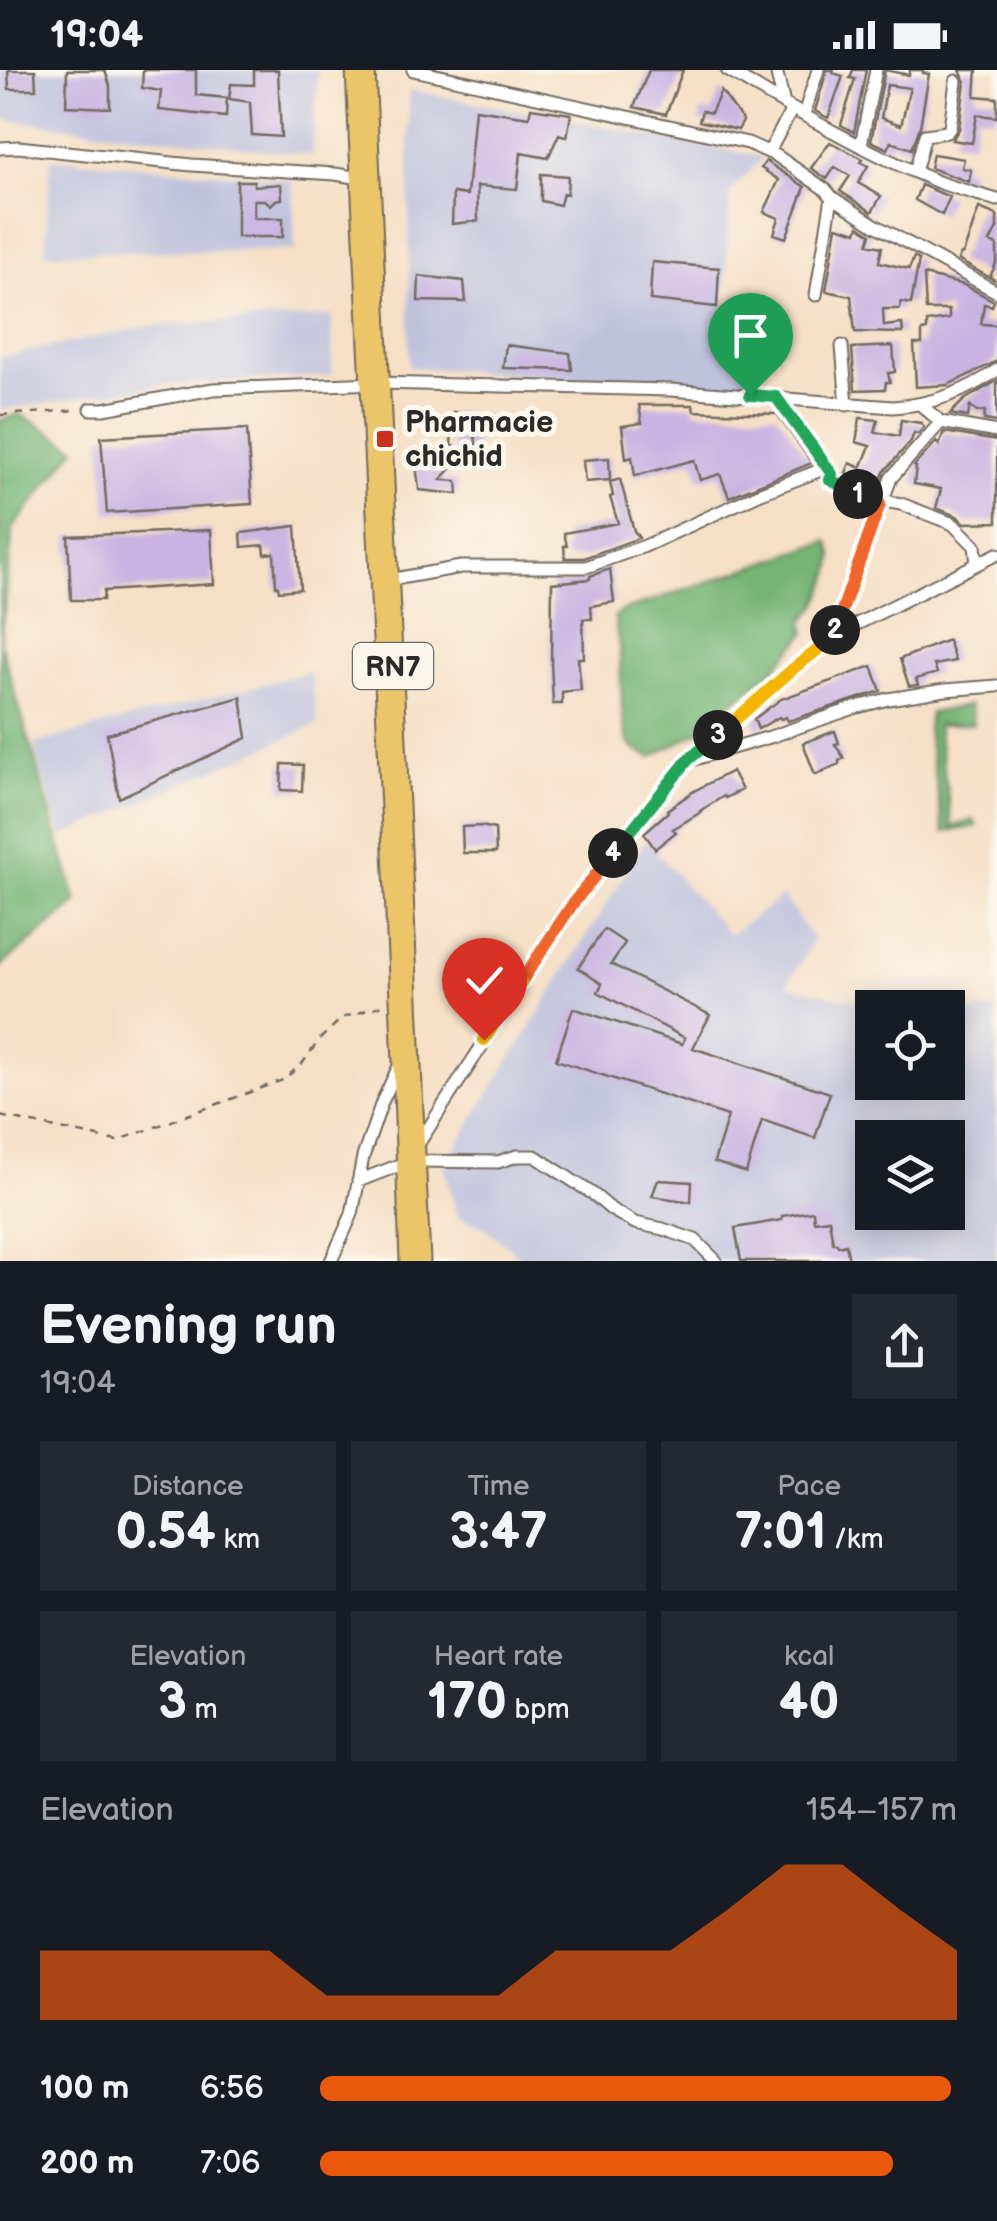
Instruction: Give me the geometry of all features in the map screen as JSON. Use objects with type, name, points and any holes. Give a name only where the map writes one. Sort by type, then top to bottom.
[{"type":"highway","name":"RN7","points":[[354,70],[390,580],[412,1157],[408,1261]]},
{"type":"highway","name":"RN7","points":[[368,70],[397,1000],[422,1261]]},
{"type":"street","points":[[412,70],[748,143],[769,152],[875,225],[997,292]]},
{"type":"street","points":[[728,70],[793,109],[915,172],[997,200]]},
{"type":"street","points":[[776,70],[793,109]]},
{"type":"street","points":[[769,152],[818,70]]},
{"type":"street","points":[[861,145],[876,70]]},
{"type":"street","points":[[915,172],[925,134],[950,128],[956,81]]},
{"type":"street","points":[[0,148],[360,178]]},
{"type":"street","points":[[816,295],[832,196]]},
{"type":"street","points":[[842,346],[847,405]]},
{"type":"street","points":[[91,409],[213,389],[375,383],[670,390],[847,405],[921,406],[997,370]]},
{"type":"street","points":[[776,397],[832,474],[833,483],[880,504],[901,504],[953,524],[975,546],[978,564]]},
{"type":"street","points":[[921,406],[940,422],[997,432]]},
{"type":"street","points":[[831,640],[891,478],[940,422]]},
{"type":"street","points":[[390,580],[461,567],[586,566],[645,546],[826,468]]},
{"type":"street","points":[[412,1157],[574,902],[688,760],[794,668],[849,628],[997,554]]},
{"type":"street","points":[[688,760],[888,698],[997,686]]},
{"type":"street","points":[[331,1261],[346,1229],[363,1157],[382,1102],[402,1062]]},
{"type":"street","points":[[358,1182],[412,1157],[498,1162],[535,1156],[612,1210],[635,1223],[695,1240],[716,1261]]},
{"type":"path","points":[[0,415],[91,409]]},
{"type":"path","points":[[0,1116],[117,1141],[283,1080],[342,1018],[397,1000]]},
{"type":"shaded area","points":[[0,70],[318,70],[312,155],[0,119]]},
{"type":"shaded area","points":[[409,90],[764,157],[730,192],[724,316],[764,391],[409,367]]},
{"type":"shaded area","points":[[51,158],[292,180],[295,250],[45,253]]},
{"type":"shaded area","points":[[332,316],[332,376],[163,385],[0,410],[0,357],[150,326]]},
{"type":"shaded area","points":[[310,672],[318,724],[62,837],[33,744]]},
{"type":"shaded area","points":[[646,840],[729,935],[783,896],[814,940],[787,985],[855,1000],[855,1100],[965,1100],[965,1012],[997,1009],[997,1261],[525,1261],[486,1228],[457,1217],[444,1166]]},
{"type":"green space","points":[[20,414],[76,448],[13,528],[0,642],[0,420]]},
{"type":"green space","points":[[828,541],[833,555],[825,588],[805,620],[806,633],[774,669],[698,732],[651,757],[632,747],[624,727],[615,616]]},
{"type":"green space","points":[[0,642],[77,903],[0,967]]},
{"type":"green space","points":[[970,705],[973,724],[937,725],[952,827],[974,820],[977,826],[944,832],[927,729],[930,713]]},
{"type":"building","points":[[8,70],[35,70],[36,89],[9,89]]},
{"type":"building","points":[[67,70],[105,70],[110,108],[66,106]]},
{"type":"building","points":[[143,70],[196,70],[196,95],[227,98],[226,117],[159,110],[161,91],[142,88]]},
{"type":"building","points":[[254,70],[278,70],[281,137],[252,135],[250,102],[229,99],[231,84],[254,85]]},
{"type":"building","points":[[649,70],[683,70],[666,114],[634,107]]},
{"type":"building","points":[[827,70],[843,76],[828,118],[815,111]]},
{"type":"building","points":[[853,70],[866,70],[854,132],[841,125],[855,79],[850,78]]},
{"type":"building","points":[[885,70],[909,75],[910,70],[923,70],[929,74],[912,149],[891,142],[888,149],[871,141]],"holes":[[[887,85],[910,88],[901,125],[881,118]]]},
{"type":"building","points":[[960,70],[977,70],[975,96],[997,98],[997,117],[977,115],[972,143],[952,140],[959,129],[965,82]]},
{"type":"building","points":[[721,91],[743,121],[738,130],[699,121],[702,111],[711,113]]},
{"type":"building","points":[[531,108],[571,114],[567,137],[559,134],[548,158],[521,153],[517,189],[477,186],[478,221],[452,224],[453,193],[467,195],[475,109],[529,117]]},
{"type":"building","points":[[830,142],[863,159],[861,162],[868,166],[858,183],[881,196],[872,212],[840,191],[850,176],[835,167],[827,179],[811,168]]},
{"type":"building","points":[[933,154],[964,159],[962,168],[971,170],[969,182],[930,168]]},
{"type":"building","points":[[766,161],[805,187],[786,238],[774,234],[779,218],[764,212],[779,180],[761,168]]},
{"type":"building","points":[[541,174],[568,176],[567,194],[563,193],[560,205],[541,201]]},
{"type":"building","points":[[237,181],[254,181],[254,186],[281,184],[282,199],[271,205],[265,200],[254,200],[254,218],[283,218],[283,237],[237,237]]},
{"type":"building","points":[[921,185],[950,197],[942,215],[915,200]]},
{"type":"building","points":[[979,208],[997,215],[997,228],[990,242],[997,245],[997,261],[990,277],[996,281],[958,260]]},
{"type":"building","points":[[837,226],[857,232],[859,226],[871,234],[868,244],[882,247],[879,262],[909,269],[914,257],[919,260],[911,304],[901,302],[900,309],[883,309],[884,326],[902,324],[903,333],[855,332],[851,296],[826,291]]},
{"type":"building","points":[[652,262],[719,268],[717,307],[650,300]]},
{"type":"building","points":[[924,275],[964,285],[994,301],[992,306],[984,304],[981,324],[997,325],[997,361],[948,385],[916,387],[914,344],[922,344],[927,322],[949,319],[949,310],[926,310]]},
{"type":"building","points":[[419,276],[464,281],[466,302],[418,301]]},
{"type":"building","points":[[506,345],[570,353],[572,370],[503,368]]},
{"type":"building","points":[[893,346],[895,372],[888,373],[890,382],[886,382],[885,389],[855,390],[852,348]]},
{"type":"building","points":[[997,381],[997,422],[984,420],[985,411],[977,412],[970,406],[968,417],[950,414],[964,400]]},
{"type":"building","points":[[639,405],[693,405],[694,411],[777,414],[812,463],[729,497],[720,474],[700,480],[694,460],[635,476],[632,457],[626,459],[622,426],[642,423]]},
{"type":"building","points":[[453,412],[472,414],[477,450],[451,446]]},
{"type":"building","points":[[860,418],[878,420],[875,432],[899,436],[901,420],[924,427],[914,433],[884,472],[876,491],[849,480],[851,476],[846,473],[850,463],[861,468],[870,446],[856,442]]},
{"type":"building","points":[[247,429],[252,504],[107,513],[101,437]]},
{"type":"building","points":[[944,432],[997,441],[997,522],[965,523],[936,508],[941,489],[914,484],[914,466],[936,442],[939,445]]},
{"type":"building","points":[[609,458],[610,480],[585,482],[583,460]]},
{"type":"building","points":[[416,463],[455,464],[441,480],[457,481],[458,494],[419,490]]},
{"type":"building","points":[[620,479],[639,538],[584,558],[565,558],[564,533],[618,523],[610,482]]},
{"type":"building","points":[[296,526],[300,589],[279,591],[274,553],[265,554],[264,545],[242,547],[241,533]]},
{"type":"building","points":[[211,530],[214,584],[104,591],[103,600],[71,600],[68,536]]},
{"type":"building","points":[[610,569],[614,602],[591,606],[592,619],[583,619],[584,658],[578,658],[581,690],[562,692],[562,704],[553,704],[552,583],[590,579]]},
{"type":"building","points":[[948,640],[955,661],[934,665],[937,673],[916,679],[918,685],[909,686],[900,659]]},
{"type":"building","points":[[872,666],[881,691],[788,721],[779,717],[758,729],[754,719],[781,699]]},
{"type":"building","points":[[241,697],[247,738],[119,798],[107,734]]},
{"type":"building","points":[[835,731],[839,743],[835,744],[844,758],[815,775],[803,743]]},
{"type":"building","points":[[282,764],[303,765],[302,791],[281,790]]},
{"type":"building","points":[[732,771],[742,790],[724,796],[673,829],[676,832],[655,849],[644,833],[667,810]]},
{"type":"building","points":[[462,827],[495,829],[496,853],[463,853]]},
{"type":"building","points":[[604,929],[625,943],[611,964],[710,1015],[693,1048],[830,1093],[815,1138],[762,1120],[746,1173],[714,1162],[728,1116],[556,1060],[573,1008],[682,1044],[685,1038],[598,992],[602,984],[578,968]]},
{"type":"building","points":[[658,1180],[692,1182],[691,1202],[652,1196]]},
{"type":"building","points":[[813,1211],[814,1221],[829,1219],[833,1243],[846,1244],[849,1261],[741,1261],[735,1228]]},
{"type":"place","name":"Pharmacie chichid","points":[[385,439]]},
{"type":"route","points":[[484,1040],[574,902],[688,760],[831,640],[880,504],[830,480],[832,474],[776,397],[750,395]]}]
